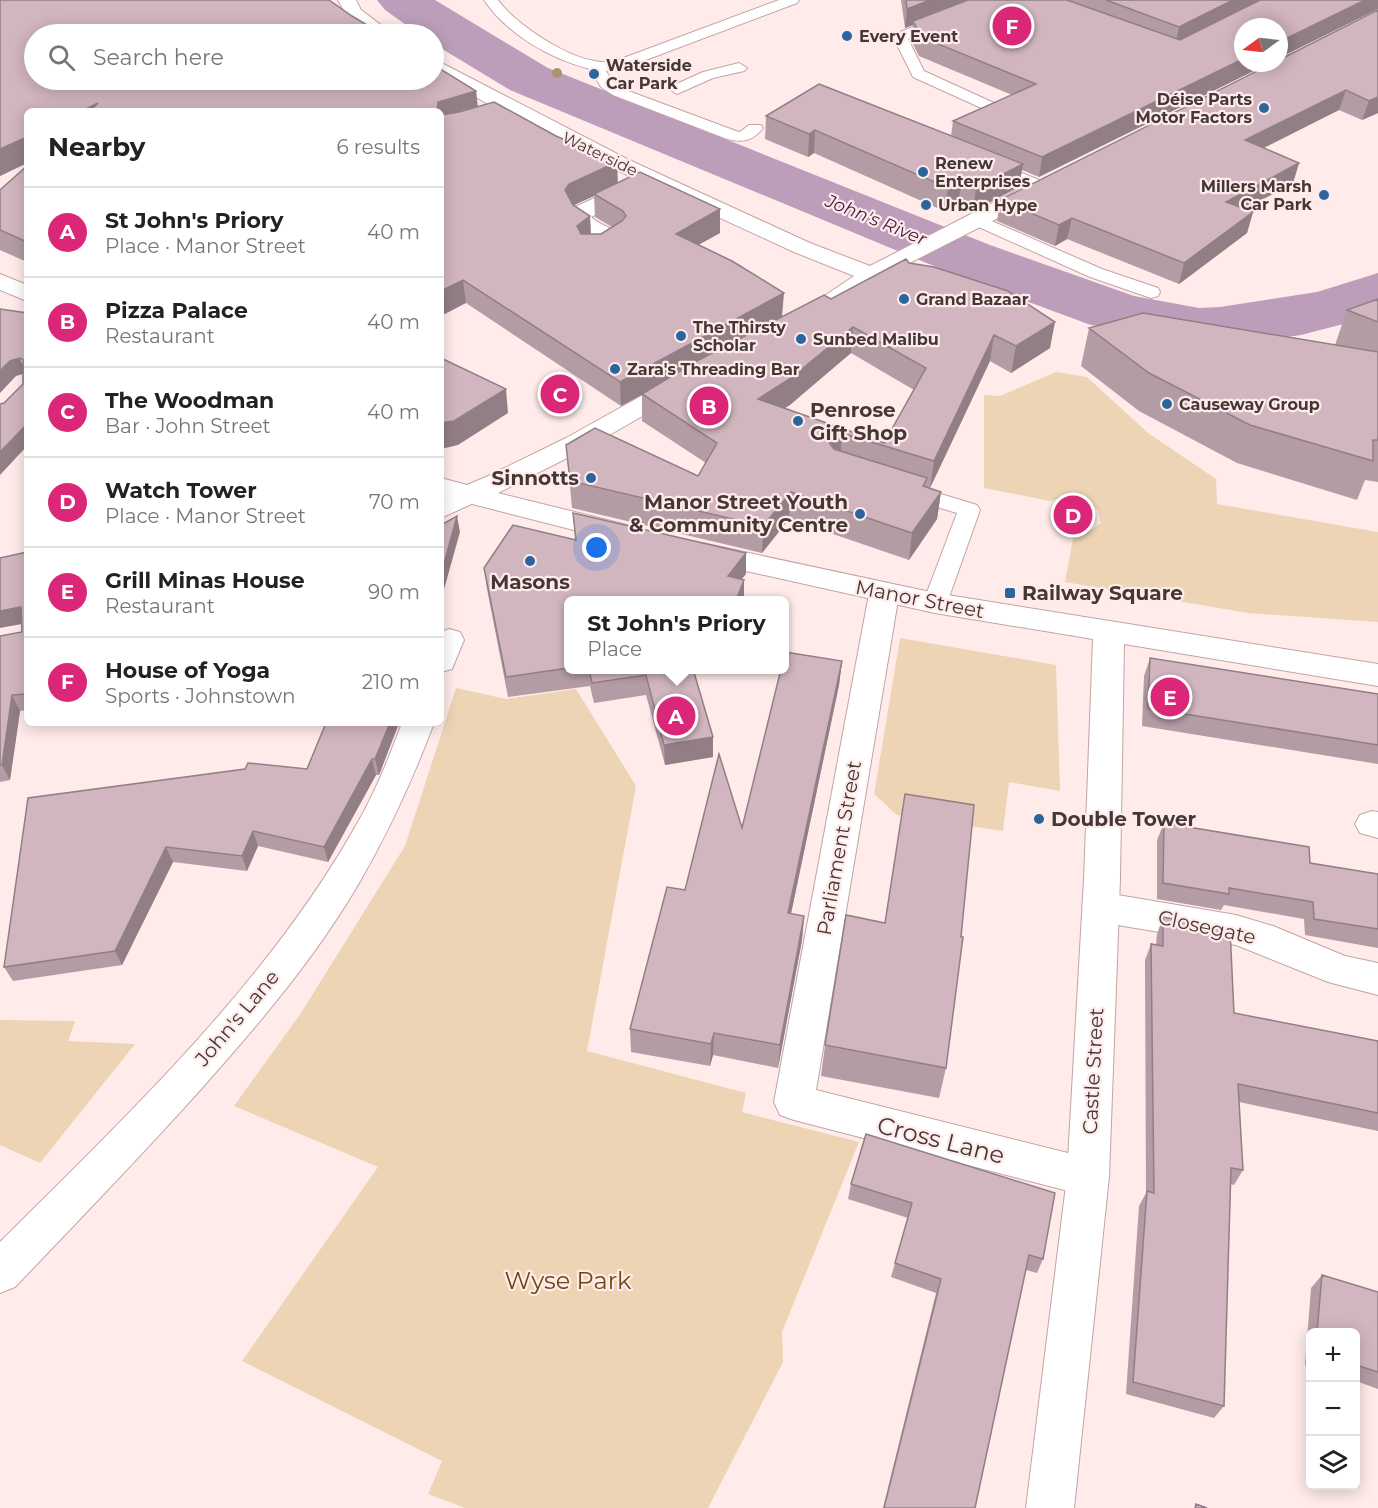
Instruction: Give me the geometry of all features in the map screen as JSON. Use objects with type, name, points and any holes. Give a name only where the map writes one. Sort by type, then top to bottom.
[{"type":"street","points":[[343,2],[368,24]]},
{"type":"street","name":"Waterside","points":[[444,72],[504,114],[855,269],[882,269]]},
{"type":"street","points":[[799,320],[830,304],[882,269],[1061,176]]},
{"type":"street","points":[[592,251],[614,239],[584,224],[579,214],[652,178]]},
{"type":"street","points":[[0,281],[24,293]]},
{"type":"street","points":[[444,505],[455,491],[517,476],[564,453],[695,376]]},
{"type":"street","points":[[455,491],[644,539]]},
{"type":"street","name":"Manor Street","points":[[678,547],[884,594],[1378,675]]},
{"type":"street","name":"Parliament Street","points":[[794,1102],[884,594]]},
{"type":"street","name":"Castle Street","points":[[1050,1508],[1088,1177],[1101,907],[1109,632]]},
{"type":"street","name":"John's Lane","points":[[0,1272],[196,1066],[280,967],[338,887],[362,848],[399,775],[417,726]]},
{"type":"street","name":"Closegate","points":[[1101,907],[1236,930],[1260,937],[1341,971],[1378,980]]},
{"type":"street","name":"Cross Lane","points":[[794,1102],[1088,1177]]},
{"type":"lane","points":[[491,0],[497,11],[519,28],[569,57],[596,67],[622,64],[792,0]]},
{"type":"lane","points":[[988,106],[918,74],[900,37],[994,0]]},
{"type":"lane","points":[[596,67],[611,88],[665,110],[733,136],[744,137],[755,128]]},
{"type":"lane","points":[[677,89],[708,75],[739,68]]},
{"type":"lane","points":[[665,110],[673,111],[696,105]]},
{"type":"lane","points":[[977,160],[1041,187]]},
{"type":"lane","points":[[978,220],[1096,273],[1151,292]]},
{"type":"lane","points":[[893,486],[969,510],[935,603]]},
{"type":"green space","points":[[1056,372],[1087,377],[1148,433],[1216,479],[1217,504],[1378,532],[1378,622],[1248,613],[1065,582],[1074,533],[1091,530],[1101,523],[1098,510],[1085,499],[1067,496],[1050,501],[984,488],[984,395],[1000,396]]},
{"type":"green space","points":[[900,638],[1056,665],[1060,791],[1009,782],[1003,831],[897,815],[874,794]]},
{"type":"green space","name":"Wyse Park","points":[[456,688],[506,699],[576,689],[636,786],[587,1051],[746,1093],[742,1112],[859,1142],[782,1332],[783,1362],[708,1508],[465,1508],[428,1494],[442,1461],[242,1361],[378,1167],[234,1106],[301,1013],[405,846]]},
{"type":"green space","points":[[0,1020],[75,1021],[68,1041],[135,1044],[40,1163],[0,1145]]},
{"type":"building","points":[[0,0],[329,0],[365,24],[24,24],[24,90],[444,90],[444,71],[476,91],[438,102],[437,108],[93,108],[98,103],[88,108],[24,108],[24,138],[0,149]]},
{"type":"building","points":[[906,0],[930,0],[907,9]]},
{"type":"building","points":[[968,0],[1067,0],[1180,40],[1260,0],[1365,0],[1288,38],[1288,18],[1234,18],[1234,63],[1042,157],[953,121],[1036,84],[921,37],[913,21]]},
{"type":"building","points":[[1106,0],[1233,0],[1179,27]]},
{"type":"building","points":[[1378,10],[1378,97],[1369,101],[1346,90],[1245,140],[1299,163],[1226,202],[1253,212],[1184,263],[1072,218],[1059,225],[1000,200],[1255,72],[1288,72],[1288,55]]},
{"type":"building","points":[[819,84],[1023,164],[976,188],[962,181],[948,188],[815,130],[809,134],[766,116]]},
{"type":"building","points":[[494,102],[556,136],[617,162],[569,184],[565,190],[573,205],[590,216],[577,226],[581,234],[601,234],[622,221],[626,216],[623,211],[594,194],[640,172],[720,209],[676,234],[732,261],[784,293],[620,382],[463,280],[444,290],[444,114]]},
{"type":"building","points":[[24,169],[24,241],[0,230],[0,190]]},
{"type":"building","points":[[906,259],[909,263],[934,267],[1008,291],[1055,322],[1016,346],[994,335],[934,461],[842,433],[834,435],[828,441],[834,449],[927,478],[923,486],[941,492],[912,533],[791,492],[763,526],[570,481],[566,445],[595,428],[698,476],[717,443],[642,394],[695,362],[824,295],[831,299]],"holes":[[[853,327],[926,368],[884,443],[758,399],[791,378]]]},
{"type":"building","points":[[1378,299],[1378,322],[1347,310]]},
{"type":"building","points":[[0,309],[24,313],[24,427],[0,452],[0,404],[4,403],[23,384],[23,360],[20,358],[10,361],[0,371]]},
{"type":"building","points":[[1143,313],[1378,352],[1378,440],[1373,440],[1373,461],[1250,425],[1149,373],[1089,328]]},
{"type":"building","points":[[444,359],[506,389],[454,421],[444,423]]},
{"type":"building","points":[[573,513],[746,553],[728,576],[744,580],[738,596],[564,596],[564,669],[506,677],[484,568],[513,525],[576,540]]},
{"type":"building","points":[[457,516],[444,564],[444,523]]},
{"type":"building","points":[[24,553],[24,694],[12,695],[2,765],[0,765],[0,636],[22,632],[21,607],[0,611],[0,558]]},
{"type":"building","points":[[789,653],[842,661],[788,913],[804,916],[780,1045],[714,1033],[711,1044],[630,1029],[667,887],[685,890],[719,754],[742,828],[780,674],[789,674]]},
{"type":"building","points":[[1150,658],[1378,694],[1378,745],[1148,708]]},
{"type":"building","points":[[590,674],[694,674],[713,737],[664,745],[646,675],[592,683]]},
{"type":"building","points":[[325,726],[389,726],[375,759],[372,759],[324,847],[253,831],[242,856],[166,847],[115,951],[4,967],[28,798],[245,769],[248,763],[307,769]]},
{"type":"building","points":[[905,794],[974,805],[961,937],[963,937],[946,1068],[825,1045],[846,915],[885,923]]},
{"type":"building","points":[[1164,823],[1309,847],[1310,863],[1378,874],[1378,929],[1314,919],[1313,902],[1229,888],[1229,894],[1163,883]]},
{"type":"building","points":[[1163,917],[1230,929],[1234,1013],[1378,1041],[1378,1113],[1238,1084],[1243,1170],[1231,1168],[1224,1406],[1133,1382],[1147,1191],[1154,1193],[1151,944],[1163,946]]},
{"type":"building","points":[[866,1134],[1055,1193],[1043,1259],[1029,1255],[975,1508],[884,1508],[941,1279],[895,1263],[912,1203],[851,1184]]},
{"type":"building","points":[[1322,1275],[1378,1292],[1378,1372],[1360,1366],[1360,1328],[1317,1328]]},
{"type":"building","points":[[1196,1504],[1207,1508],[1195,1508]]},
{"type":"waterway","name":"John's River","points":[[402,0],[438,24]]},
{"type":"waterway","name":"John's River","points":[[444,28],[529,79],[968,258],[1052,291],[1111,310],[1170,324],[1213,328],[1317,311],[1378,293]]},
{"type":"place","name":"House of Yoga","points":[[1012,26]]},
{"type":"place","name":"Every Event","points":[[847,36]]},
{"type":"place","name":"Waterside Car Park","points":[[594,74]]},
{"type":"place","name":"Déise Parts Motor Factors","points":[[1264,108]]},
{"type":"place","name":"Renew Enterprises","points":[[923,172]]},
{"type":"place","name":"Millers Marsh Car Park","points":[[1324,195]]},
{"type":"place","name":"Urban Hype","points":[[926,205]]},
{"type":"place","name":"Grand Bazaar","points":[[904,299]]},
{"type":"place","name":"The Thirsty Scholar","points":[[681,336]]},
{"type":"place","name":"Sunbed Malibu","points":[[801,339]]},
{"type":"place","name":"Zara's Threading Bar","points":[[615,369]]},
{"type":"place","name":"The Woodman","points":[[560,394]]},
{"type":"place","name":"Causeway Group","points":[[1167,404]]},
{"type":"place","name":"Pizza Palace","points":[[709,406]]},
{"type":"place","name":"Penrose Gift Shop","points":[[798,421]]},
{"type":"place","name":"Sinnotts","points":[[591,478]]},
{"type":"place","name":"Manor Street Youth & Community Centre","points":[[860,514]]},
{"type":"place","name":"Watch Tower","points":[[1073,515]]},
{"type":"place","name":"Masons","points":[[530,561]]},
{"type":"place","name":"Railway Square","points":[[1010,593]]},
{"type":"place","name":"Grill Minas House","points":[[1170,697]]},
{"type":"place","name":"St John's Priory","points":[[676,716]]},
{"type":"place","name":"Double Tower","points":[[1039,819]]}]
